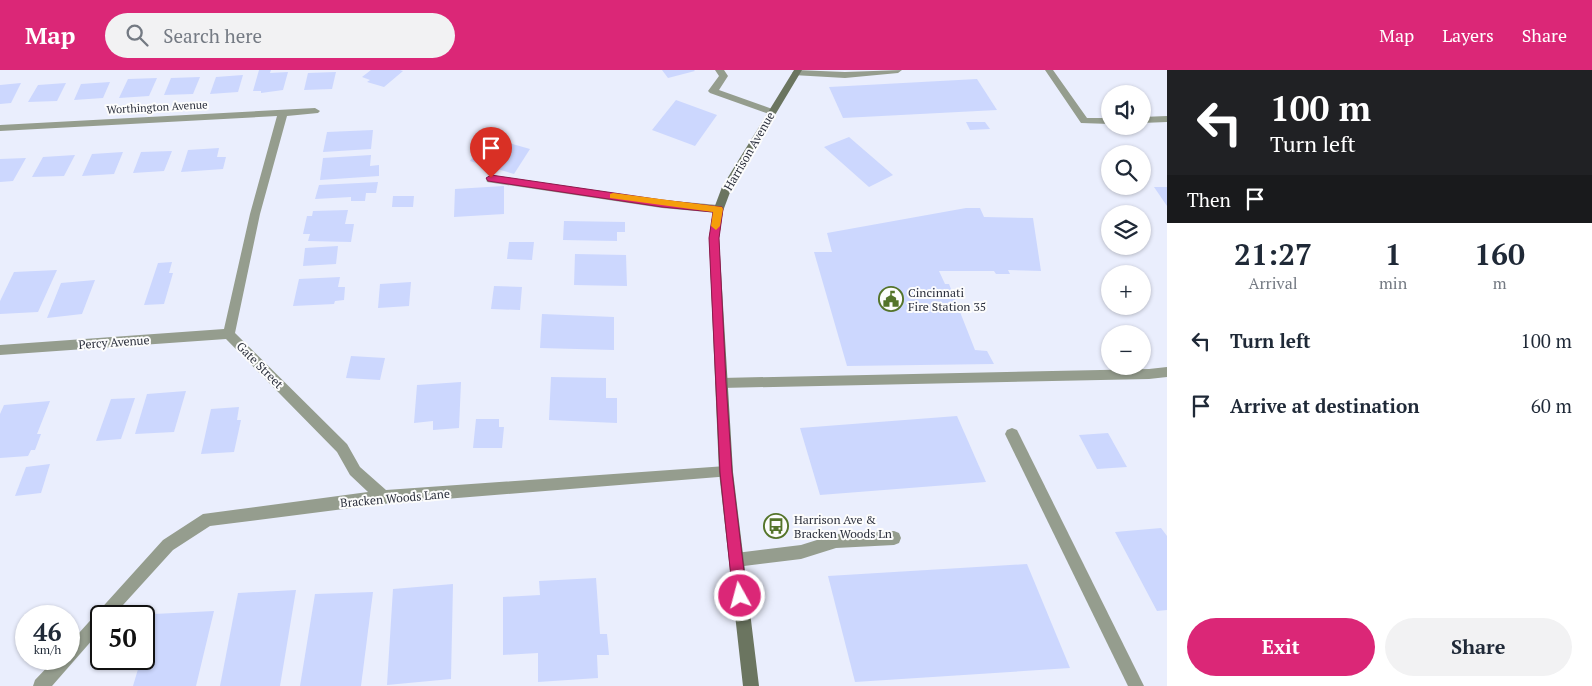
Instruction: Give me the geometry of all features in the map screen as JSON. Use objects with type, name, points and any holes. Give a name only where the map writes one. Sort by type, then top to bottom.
[{"type":"main road","name":"Harrison Avenue","points":[[751,686],[726,472],[714,238],[718,209],[726,187],[797,71]]},
{"type":"street","points":[[797,71],[845,75],[898,70]]},
{"type":"street","points":[[1049,70],[1084,122],[1101,121]]},
{"type":"street","points":[[724,73],[713,91],[772,112]]},
{"type":"street","name":"Worthington Avenue","points":[[0,128],[315,110]]},
{"type":"street","name":"Gate Street","points":[[283,113],[255,214],[229,334],[342,448],[355,472],[383,497]]},
{"type":"street","points":[[1151,120],[1167,119]]},
{"type":"street","points":[[491,178],[662,204],[718,209]]},
{"type":"street","name":"Percy Avenue","points":[[0,350],[229,334]]},
{"type":"street","points":[[720,383],[1149,374],[1167,372]]},
{"type":"street","points":[[1012,434],[1136,686]]},
{"type":"street","name":"Bracken Woods Lane","points":[[113,605],[168,545],[208,519],[383,497],[726,472]]},
{"type":"street","points":[[736,560],[801,552],[836,542],[894,538]]},
{"type":"street","name":"Bracken Woods Lane","points":[[80,642],[90,631]]},
{"type":"street","points":[[40,686],[55,670]]},
{"type":"building","points":[[259,70],[271,70],[270,73],[288,72],[283,90],[261,93],[261,91],[253,91]]},
{"type":"building","points":[[371,70],[403,71],[384,87],[367,82],[370,80],[362,77]]},
{"type":"building","points":[[662,70],[694,70],[695,71],[668,78]]},
{"type":"building","points":[[336,72],[332,89],[304,90],[308,73]]},
{"type":"building","points":[[243,75],[238,92],[210,94],[216,77]]},
{"type":"building","points":[[200,77],[193,94],[164,95],[171,78]]},
{"type":"building","points":[[157,78],[149,96],[119,98],[128,79]]},
{"type":"building","points":[[977,79],[997,110],[843,118],[829,87]]},
{"type":"building","points":[[110,82],[103,98],[74,100],[81,84]]},
{"type":"building","points":[[21,83],[11,103],[0,104],[0,85]]},
{"type":"building","points":[[66,83],[57,101],[28,102],[38,85]]},
{"type":"building","points":[[676,100],[717,115],[695,146],[652,130]]},
{"type":"building","points":[[966,122],[985,122],[990,129],[970,130]]},
{"type":"building","points":[[373,130],[371,149],[323,152],[327,132]]},
{"type":"building","points":[[487,137],[530,149],[514,174],[470,161]]},
{"type":"building","points":[[849,137],[893,175],[869,187],[824,147]]},
{"type":"building","points":[[219,148],[217,157],[226,157],[223,169],[181,172],[188,150]]},
{"type":"building","points":[[172,151],[164,171],[133,173],[141,152]]},
{"type":"building","points":[[123,152],[114,174],[82,176],[92,154]]},
{"type":"building","points":[[75,155],[64,176],[32,177],[43,157]]},
{"type":"building","points":[[371,155],[370,166],[379,165],[379,176],[320,180],[323,158]]},
{"type":"building","points":[[26,158],[13,181],[0,182],[0,159]]},
{"type":"building","points":[[378,182],[376,193],[366,193],[365,201],[351,201],[351,197],[315,199],[319,185]]},
{"type":"building","points":[[504,186],[504,214],[454,217],[455,189]]},
{"type":"building","points":[[1154,187],[1167,187],[1167,206]]},
{"type":"building","points":[[393,196],[414,196],[413,207],[392,207]]},
{"type":"building","name":"Cincinnati Fire Station 35","points":[[966,208],[980,208],[984,217],[1033,218],[1041,271],[1008,270],[1010,274],[996,274],[994,271],[939,271],[945,284],[949,284],[975,350],[987,351],[994,364],[847,366],[814,252],[832,252],[827,233]]},
{"type":"building","points":[[348,210],[345,224],[354,224],[351,242],[308,241],[310,234],[303,234],[307,216],[312,216],[313,211]]},
{"type":"building","points":[[564,221],[625,222],[625,232],[617,232],[617,241],[563,240]]},
{"type":"building","points":[[509,242],[534,242],[532,260],[507,259]]},
{"type":"building","points":[[338,246],[336,264],[303,266],[305,248]]},
{"type":"building","points":[[575,254],[626,255],[627,286],[574,285]]},
{"type":"building","points":[[172,262],[169,273],[173,273],[164,304],[144,305],[158,263]]},
{"type":"building","points":[[57,270],[38,312],[0,314],[0,301],[14,272]]},
{"type":"building","points":[[340,277],[338,287],[345,287],[344,300],[335,301],[334,304],[293,306],[299,279]]},
{"type":"building","points":[[95,280],[82,314],[47,318],[61,283]]},
{"type":"building","points":[[411,282],[409,306],[378,308],[380,284]]},
{"type":"building","points":[[494,286],[522,287],[520,310],[491,309]]},
{"type":"building","points":[[542,314],[614,317],[614,350],[540,348]]},
{"type":"building","points":[[351,356],[385,358],[380,380],[346,378]]},
{"type":"building","points":[[551,377],[606,378],[606,398],[617,398],[617,423],[549,420]]},
{"type":"building","points":[[461,382],[459,428],[433,430],[433,421],[414,423],[417,385]]},
{"type":"building","points":[[186,391],[174,432],[135,434],[147,394]]},
{"type":"building","points":[[135,398],[121,439],[96,441],[111,399]]},
{"type":"building","points":[[50,401],[37,434],[41,434],[35,450],[31,450],[28,456],[0,458],[0,414],[4,405]]},
{"type":"building","points":[[239,407],[237,420],[241,420],[234,452],[201,454],[211,409]]},
{"type":"building","points":[[957,416],[986,482],[820,495],[800,428]]},
{"type":"building","points":[[476,419],[499,419],[499,427],[504,427],[502,448],[473,448]]},
{"type":"building","points":[[1108,433],[1127,467],[1097,469],[1079,435]]},
{"type":"building","points":[[50,464],[41,493],[15,496],[26,467]]},
{"type":"building","points":[[1161,528],[1167,536],[1167,610],[1157,611],[1115,532]]},
{"type":"building","points":[[1027,564],[1070,668],[855,682],[828,576]]},
{"type":"building","points":[[596,578],[600,634],[607,634],[609,655],[597,655],[598,678],[538,682],[538,653],[503,655],[503,597],[540,595],[539,581]]},
{"type":"building","points":[[453,584],[451,679],[387,685],[393,589]]},
{"type":"building","points":[[296,590],[280,686],[220,686],[238,593]]},
{"type":"building","points":[[373,592],[361,686],[300,686],[315,594]]},
{"type":"building","points":[[214,611],[196,686],[133,686],[138,670],[155,670],[155,614]]},
{"type":"slow traffic","points":[[613,196],[662,204],[718,209],[716,226]]},
{"type":"place","name":"Cincinnati Fire Station 35","points":[[891,299]]},
{"type":"place","name":"Harrison Ave & Bracken Woods Ln","points":[[776,526]]},
{"type":"route","points":[[491,178],[662,204],[718,209],[714,238],[714,266],[720,383],[726,472],[740,596]]}]
